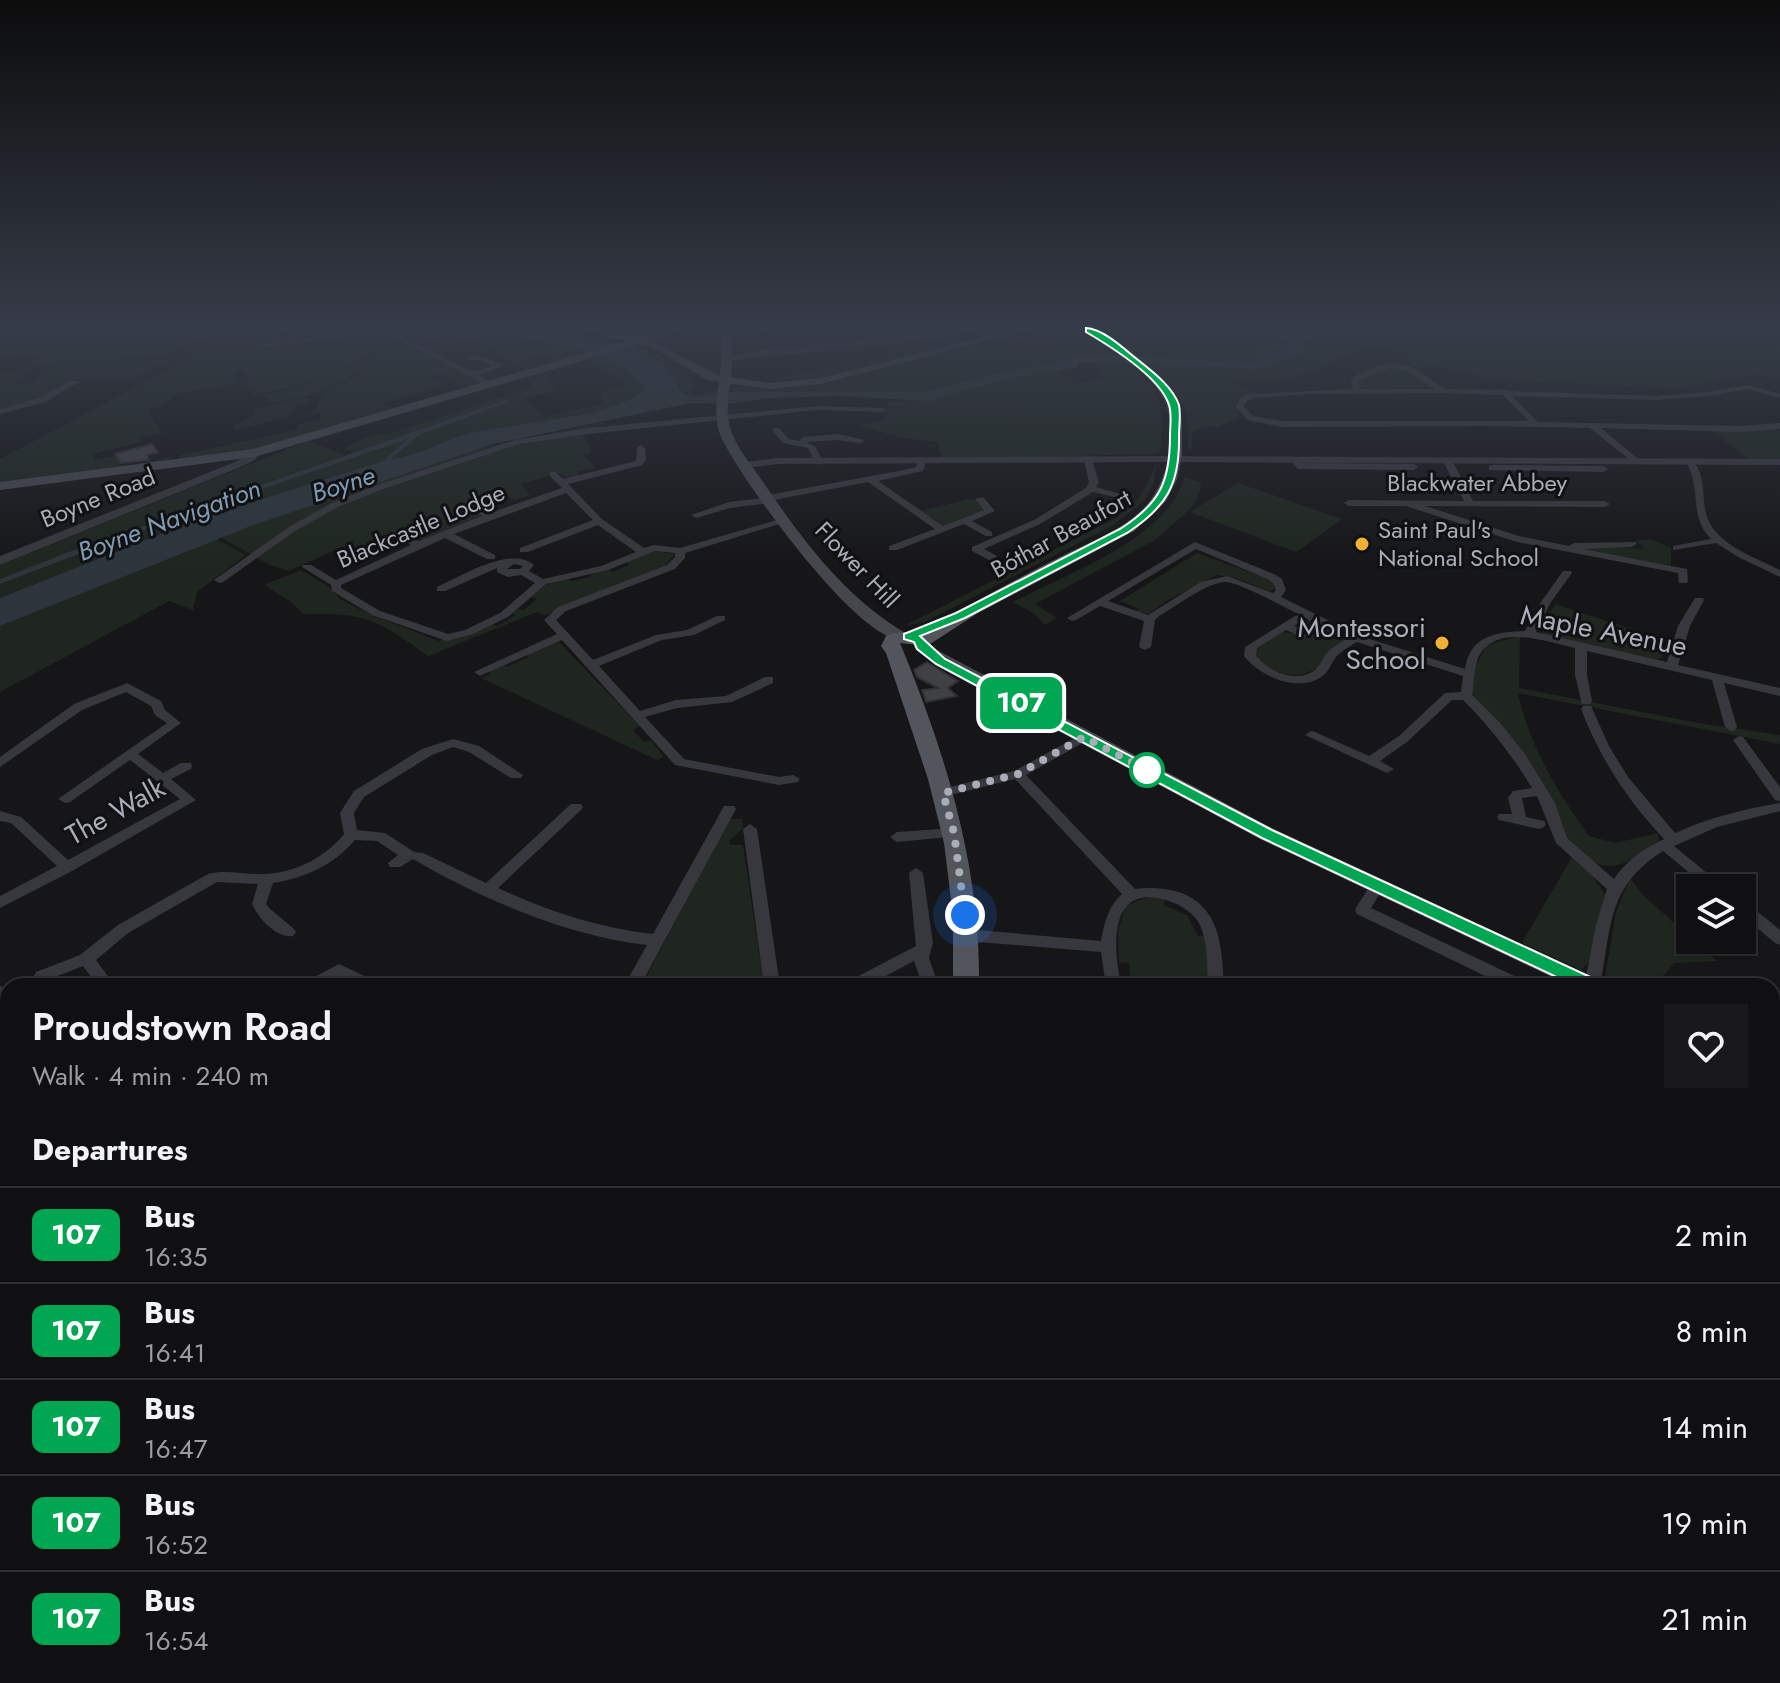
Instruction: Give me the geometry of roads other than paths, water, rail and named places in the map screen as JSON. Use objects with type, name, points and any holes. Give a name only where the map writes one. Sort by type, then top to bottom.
[{"type":"main road","points":[[0,486],[174,466],[254,453],[406,409]]},
{"type":"main road","points":[[722,414],[723,409]]},
{"type":"main road","name":"Bóthar Beaufort","points":[[909,649],[961,616],[1146,517],[1165,495],[1175,459],[1174,409]]},
{"type":"main road","name":"Flower Hill","points":[[722,414],[736,450],[784,521],[843,591],[909,649],[941,661],[1267,834],[1575,978]]},
{"type":"main road","points":[[909,649],[954,833],[966,935],[966,978]]},
{"type":"street","points":[[219,580],[292,529],[335,505],[518,442],[722,414],[808,409]]},
{"type":"street","points":[[835,409],[883,410]]},
{"type":"street","points":[[1241,409],[1250,418],[1282,424],[1535,423],[1741,429],[1780,426]]},
{"type":"street","points":[[1521,409],[1535,423]]},
{"type":"street","points":[[1593,426],[1635,461]]},
{"type":"street","points":[[776,430],[786,441],[809,442],[837,437],[861,440]]},
{"type":"street","points":[[809,442],[819,462]]},
{"type":"street","name":"Blackcastle Lodge","points":[[641,448],[642,460],[639,463],[565,485],[419,545],[336,584],[336,589],[376,613],[447,638],[469,632],[504,615],[542,582],[604,568],[641,551],[661,547],[680,551]]},
{"type":"street","points":[[736,450],[747,458],[819,462],[1175,459],[1447,461],[1604,469]]},
{"type":"street","name":"Boyne Road","points":[[0,561],[234,466],[251,458],[254,453]]},
{"type":"street","points":[[993,558],[976,549],[1070,505],[1091,488],[1094,482],[1088,460]]},
{"type":"street","points":[[745,465],[777,461]]},
{"type":"street","points":[[1295,461],[1298,466],[1414,467]]},
{"type":"street","points":[[1447,461],[1470,503]]},
{"type":"street","points":[[1492,468],[1635,461],[1780,462]]},
{"type":"street","points":[[696,515],[729,505],[920,469],[922,462]]},
{"type":"street","points":[[1690,462],[1701,481],[1701,518],[1719,540],[1780,574]]},
{"type":"street","points":[[553,474],[599,521],[641,551]]},
{"type":"street","points":[[871,480],[943,530]]},
{"type":"street","points":[[1091,488],[1128,499]]},
{"type":"street","points":[[893,548],[990,511],[980,499]]},
{"type":"street","points":[[468,502],[489,517]]},
{"type":"street","name":"Blackwater Abbey","points":[[1349,503],[1605,504]]},
{"type":"street","points":[[1406,503],[1517,539],[1683,571],[1683,581]]},
{"type":"street","points":[[524,550],[599,521]]},
{"type":"street","points":[[784,521],[680,551],[680,558],[671,567],[555,613],[550,620],[680,762],[779,781],[793,779]]},
{"type":"street","points":[[965,521],[989,534]]},
{"type":"street","points":[[395,533],[419,545]]},
{"type":"street","points":[[446,534],[491,557]]},
{"type":"street","points":[[1677,548],[1719,540]]},
{"type":"street","points":[[1573,550],[1579,544],[1632,544]]},
{"type":"street","points":[[1072,618],[1195,545],[1278,581],[1281,590],[1274,598]]},
{"type":"street","points":[[441,589],[508,561],[501,570],[504,573],[523,572],[542,582]]},
{"type":"street","points":[[307,567],[336,584]]},
{"type":"street","points":[[1529,634],[1546,602],[1567,573]]},
{"type":"street","points":[[1145,647],[1150,619],[1205,584],[1220,578],[1274,598],[1356,638],[1469,674]]},
{"type":"street","points":[[1671,667],[1684,626],[1699,600]]},
{"type":"street","points":[[1099,602],[1150,619]]},
{"type":"street","points":[[591,665],[660,637],[690,633],[721,618]]},
{"type":"street","points":[[1299,618],[1256,643],[1250,651],[1258,666],[1285,677],[1314,676],[1336,651],[1356,638]]},
{"type":"street","points":[[1286,626],[1303,634]]},
{"type":"street","name":"Maple Avenue","points":[[1466,696],[1476,651],[1489,639],[1509,634],[1529,634],[1780,692]]},
{"type":"street","points":[[480,672],[563,636]]},
{"type":"street","points":[[1581,646],[1581,675],[1587,705],[1615,770],[1669,844],[1702,874]]},
{"type":"street","points":[[1717,678],[1731,727]]},
{"type":"street","points":[[638,715],[676,704],[728,699],[769,680]]},
{"type":"street","points":[[0,763],[78,707],[127,687],[157,704],[159,712],[175,723],[65,799]]},
{"type":"street","points":[[1371,761],[1403,739],[1449,696],[1466,696],[1509,742],[1541,791],[1561,840],[1615,888]]},
{"type":"street","points":[[1311,735],[1387,769]]},
{"type":"street","points":[[943,793],[1018,774],[1084,737]]},
{"type":"street","points":[[1739,740],[1780,797]]},
{"type":"street","points":[[351,835],[347,813],[359,794],[427,752],[453,743],[474,749],[516,775]]},
{"type":"street","name":"The Walk","points":[[0,903],[189,800],[130,754]]},
{"type":"street","points":[[163,778],[186,766]]},
{"type":"street","points":[[1018,774],[1132,895]]},
{"type":"street","points":[[1520,820],[1515,798],[1518,794],[1541,791]]},
{"type":"street","points":[[488,889],[576,807]]},
{"type":"street","points":[[1594,978],[1606,915],[1615,888],[1626,872],[1641,859],[1728,816],[1780,807]]},
{"type":"street","points":[[637,978],[729,809]]},
{"type":"street","points":[[0,816],[16,820],[67,867]]},
{"type":"street","points":[[1504,817],[1539,824]]},
{"type":"street","points":[[750,829],[771,978]]},
{"type":"street","points":[[897,837],[954,833]]},
{"type":"street","points":[[351,835],[380,836],[408,855],[395,863]]},
{"type":"street","points":[[42,976],[86,959],[123,929],[213,878],[228,874],[267,879],[300,872],[338,850],[351,835]]},
{"type":"street","points":[[418,856],[587,930],[630,939],[658,940]]},
{"type":"street","points":[[916,873],[925,943],[921,958],[927,978]]},
{"type":"street","points":[[267,879],[259,904],[263,912],[288,932]]},
{"type":"street","points":[[1378,885],[1362,910],[1504,978]]},
{"type":"street","points":[[1113,978],[1109,947],[1113,918],[1124,899],[1148,893],[1172,896],[1201,912],[1209,929],[1215,978]]},
{"type":"street","points":[[1756,919],[1780,939]]},
{"type":"street","points":[[966,935],[1109,947]]},
{"type":"street","points":[[869,978],[923,950]]},
{"type":"street","points":[[86,959],[101,978]]},
{"type":"street","points":[[325,978],[339,970],[355,978]]},
{"type":"water","points":[[480,409],[491,409],[421,434],[391,459],[479,431],[604,409],[664,409],[493,444],[251,526],[0,626],[0,598],[198,519],[383,461],[408,439],[157,525],[0,584],[0,579],[66,553]]},
{"type":"place","name":"Saint Paul's National School","points":[[1362,544]]},
{"type":"place","name":"Montessori School","points":[[1442,643]]},
{"type":"water label","name":"Boyne","points":[[343,484]]},
{"type":"water label","name":"Boyne Navigation","points":[[169,520]]}]
